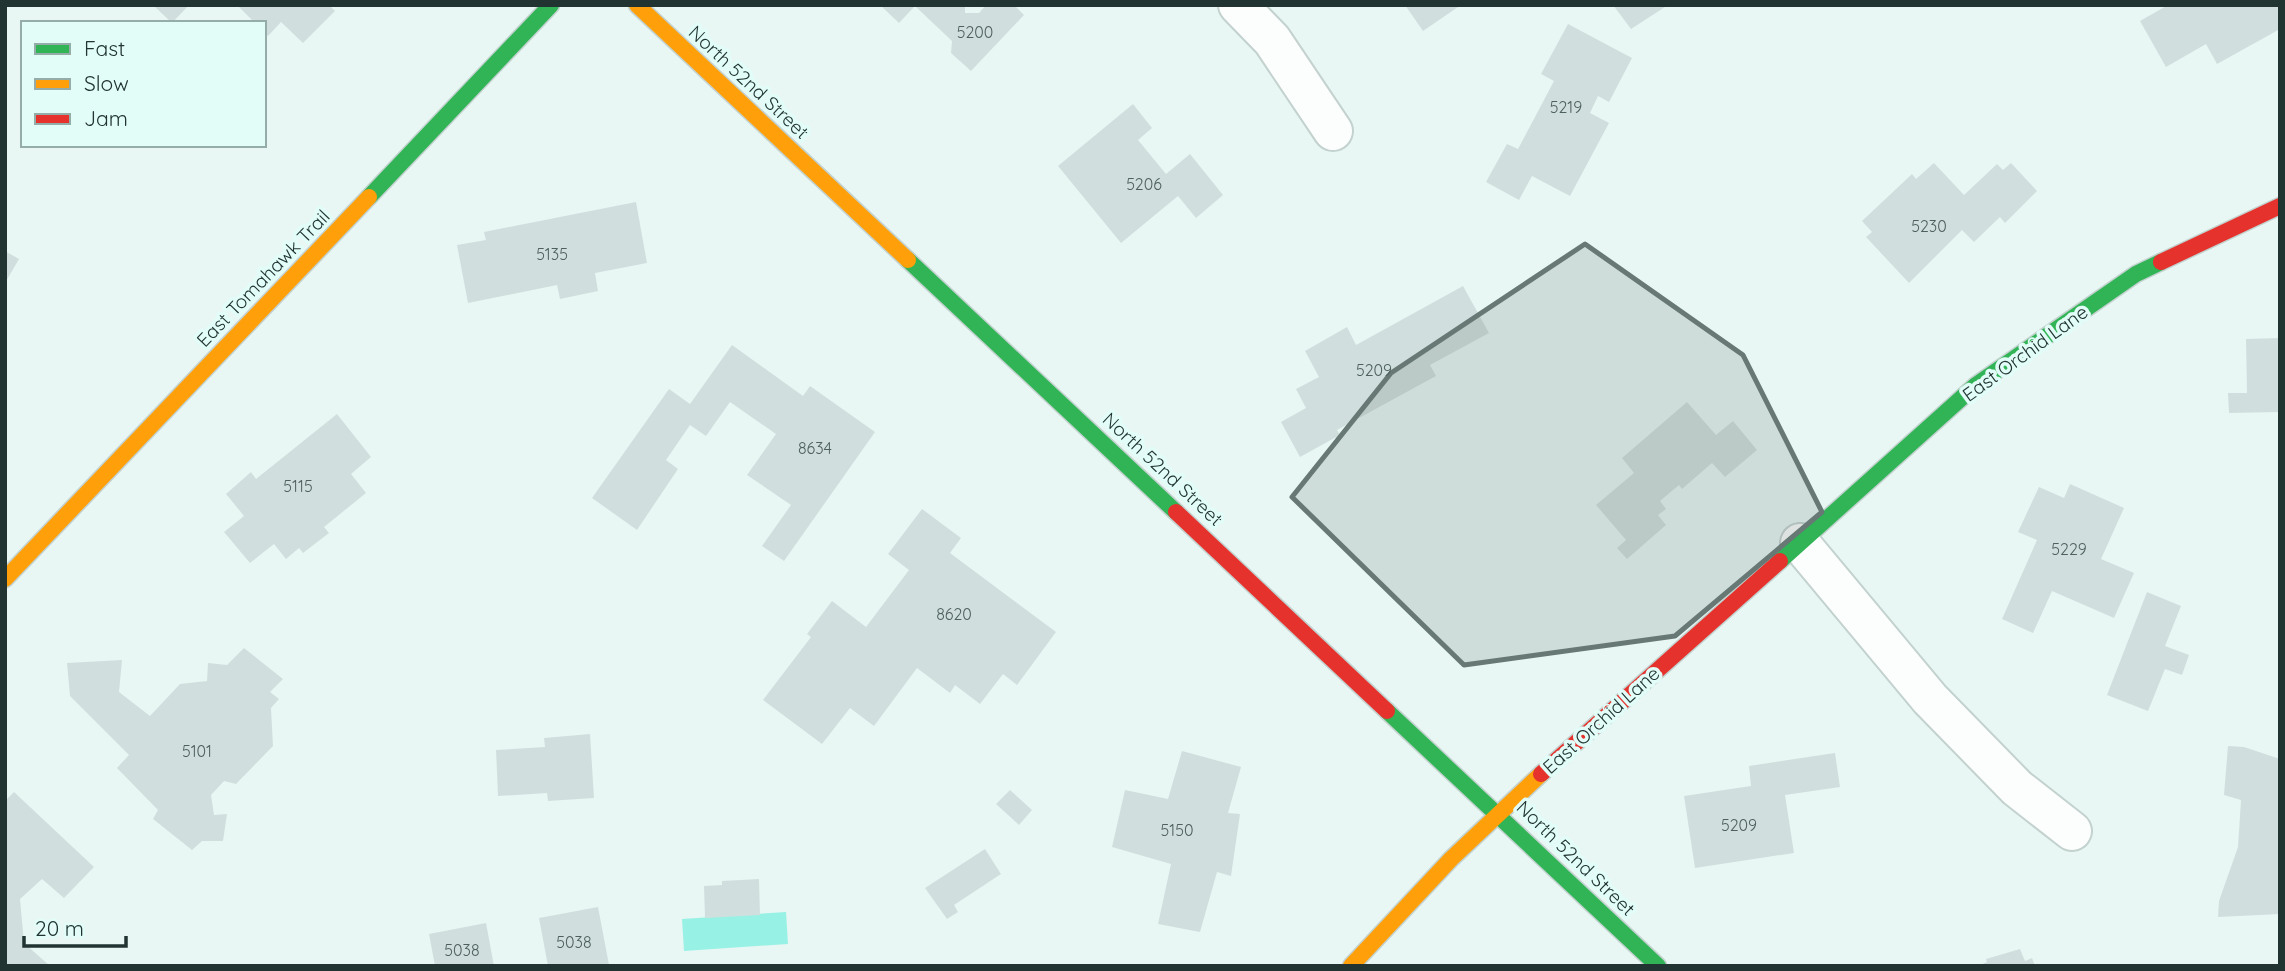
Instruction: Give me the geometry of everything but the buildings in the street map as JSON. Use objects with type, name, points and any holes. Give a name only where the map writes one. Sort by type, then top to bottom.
[{"type":"street","name":"East Tomahawk Trail","points":[[5,579],[551,5]]},
{"type":"street","name":"North 52nd Street","points":[[637,5],[1658,966]]},
{"type":"street","points":[[1238,5],[1272,40],[1333,131]]},
{"type":"street","name":"East Orchid Lane","points":[[1350,966],[1499,814],[1976,385],[2136,274],[2280,206]]},
{"type":"street","points":[[1800,542],[1930,699],[2017,788],[2072,831]]},
{"type":"highlighted area","points":[[1585,244],[1743,355],[1822,512],[1675,636],[1464,665],[1292,497],[1391,373]]},
{"type":"water","points":[[786,912],[788,944],[684,951],[682,919]]},
{"type":"traffic: fast","points":[[369,197],[551,5]]},
{"type":"traffic: fast","points":[[908,260],[1176,512]]},
{"type":"traffic: fast","points":[[1780,561],[1976,385],[2136,274],[2161,262]]},
{"type":"traffic: fast","points":[[1387,711],[1658,966]]},
{"type":"traffic: slow","points":[[637,5],[908,260]]},
{"type":"traffic: slow","points":[[5,579],[369,197]]},
{"type":"traffic: slow","points":[[1351,966],[1451,859],[1541,774]]},
{"type":"traffic: jam","points":[[2161,262],[2280,206]]},
{"type":"traffic: jam","points":[[1176,512],[1387,711]]},
{"type":"traffic: jam","points":[[1541,774],[1780,561]]}]
